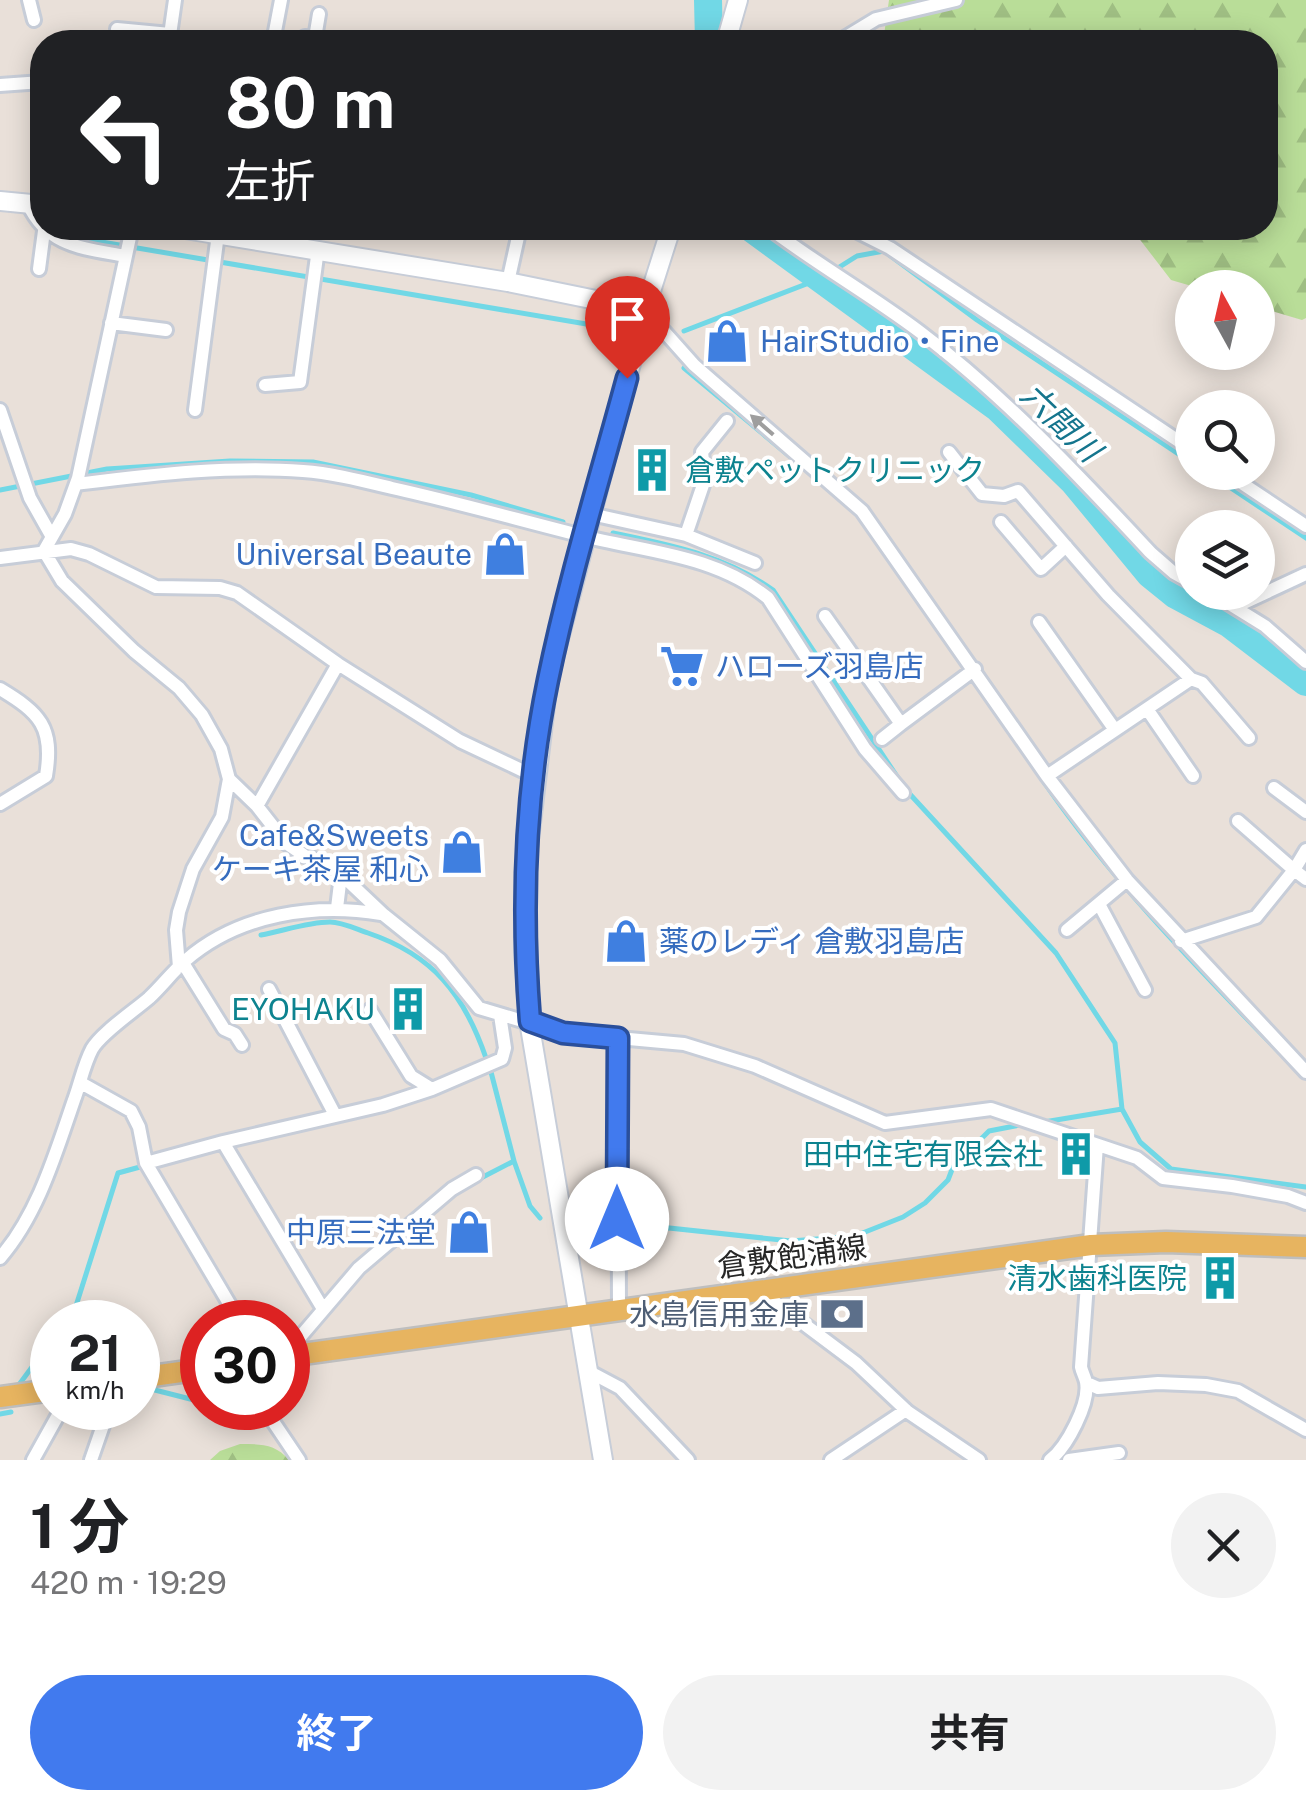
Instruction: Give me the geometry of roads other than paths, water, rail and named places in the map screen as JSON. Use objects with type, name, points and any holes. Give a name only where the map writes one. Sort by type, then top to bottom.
[{"type":"main road","name":"倉敷飽浦線","points":[[310,1353],[1091,1245],[1166,1242],[1306,1247]]},
{"type":"main road","points":[[0,1397],[30,1393]]},
{"type":"street","points":[[29,0],[34,20]]},
{"type":"street","points":[[170,30],[174,0]]},
{"type":"street","points":[[275,30],[280,0]]},
{"type":"street","points":[[729,30],[738,0]]},
{"type":"street","points":[[858,30],[876,19],[956,0]]},
{"type":"street","points":[[316,30],[319,14]]},
{"type":"street","points":[[118,29],[124,30]]},
{"type":"street","points":[[0,86],[30,83]]},
{"type":"street","points":[[0,201],[30,204]]},
{"type":"street","points":[[39,269],[43,240]]},
{"type":"street","points":[[44,551],[78,476],[128,244],[78,247],[63,240]]},
{"type":"street","points":[[195,410],[217,240]]},
{"type":"street","points":[[258,240],[508,282],[645,310],[694,366],[862,511],[1123,884],[1306,1072]]},
{"type":"street","points":[[508,282],[517,240]]},
{"type":"street","points":[[603,1460],[530,1021],[524,952],[526,873],[534,776],[548,681],[645,310],[667,240]]},
{"type":"street","points":[[786,240],[920,332],[1002,401],[1175,574]]},
{"type":"street","points":[[874,240],[1175,439]]},
{"type":"street","points":[[264,385],[300,382],[318,249]]},
{"type":"street","points":[[111,323],[166,330]]},
{"type":"street","points":[[0,410],[4,438],[52,537]]},
{"type":"street","points":[[686,535],[705,479],[702,452],[727,421]]},
{"type":"street","points":[[949,452],[982,494],[1004,496],[1018,491],[1250,738]]},
{"type":"street","points":[[78,476],[304,471],[464,504],[686,558],[749,582],[768,598],[865,749],[903,793]]},
{"type":"street","points":[[1253,490],[1306,526]]},
{"type":"street","points":[[591,514],[686,535],[756,563]]},
{"type":"street","points":[[1000,522],[1041,569],[1066,546]]},
{"type":"street","points":[[2,556],[71,549],[167,589],[220,588],[237,593],[460,742],[534,776]]},
{"type":"street","points":[[44,551],[62,581],[134,651],[179,688],[202,715],[221,750],[230,779],[286,844],[304,856],[330,864],[440,960],[479,1008],[563,1033],[684,1044],[755,1066],[886,1122],[991,1109],[1137,1158],[1162,1178],[1232,1186],[1306,1203]]},
{"type":"street","points":[[1275,589],[1306,574]]},
{"type":"street","points":[[1241,610],[1306,662]]},
{"type":"street","points":[[825,616],[901,724]]},
{"type":"street","points":[[1039,622],[1115,730]]},
{"type":"street","points":[[256,806],[338,664]]},
{"type":"street","points":[[882,739],[971,672]]},
{"type":"street","points":[[1048,776],[1191,679]]},
{"type":"street","points":[[0,689],[34,710],[47,734],[50,751],[46,776],[0,804]]},
{"type":"street","points":[[1147,709],[1193,776]]},
{"type":"street","points":[[230,779],[222,817],[193,869],[176,930],[181,965],[224,1029],[235,1034],[242,1045]]},
{"type":"street","points":[[1274,788],[1306,812]]},
{"type":"street","points":[[1238,821],[1306,880]]},
{"type":"street","points":[[1181,941],[1256,917],[1306,850]]},
{"type":"street","points":[[337,908],[341,875]]},
{"type":"street","points":[[1067,930],[1123,884]]},
{"type":"street","points":[[1099,904],[1145,990]]},
{"type":"street","points":[[0,1258],[28,1217],[93,1047],[181,965],[214,939],[258,921],[337,908],[384,915]]},
{"type":"street","points":[[268,989],[336,1116]]},
{"type":"street","points":[[370,1010],[411,1076],[432,1090]]},
{"type":"street","points":[[146,1163],[432,1090],[502,1059],[500,1015]]},
{"type":"street","points":[[618,1038],[619,1310]]},
{"type":"street","points":[[80,1082],[131,1111],[139,1127],[146,1163],[227,1300]]},
{"type":"street","points":[[224,1142],[323,1309]]},
{"type":"street","points":[[1097,1145],[1081,1367],[1087,1383],[1062,1458],[1119,1453]]},
{"type":"street","points":[[310,1326],[358,1268],[452,1189],[476,1175]]},
{"type":"street","points":[[760,1290],[856,1363],[906,1410],[980,1460]]},
{"type":"street","points":[[588,1372],[620,1388],[688,1460]]},
{"type":"street","points":[[1087,1383],[1098,1388],[1158,1383],[1218,1387],[1238,1392],[1306,1430]]},
{"type":"street","points":[[832,1460],[906,1410]]},
{"type":"street","points":[[33,1460],[50,1430]]},
{"type":"street","points":[[90,1460],[101,1430]]},
{"type":"street","points":[[279,1430],[299,1460]]},
{"type":"waterway","name":"六間川","points":[[708,0],[709,30]]},
{"type":"waterway","points":[[90,240],[604,327]]},
{"type":"waterway","name":"六間川","points":[[767,240],[998,408],[1074,482],[1150,574],[1176,595],[1230,624],[1306,682]]},
{"type":"waterway","points":[[684,331],[822,278],[857,256],[884,251],[977,320],[1175,452]]},
{"type":"waterway","points":[[684,368],[793,459]]},
{"type":"waterway","points":[[0,490],[107,469],[230,461],[313,462],[471,495],[563,522]]},
{"type":"waterway","points":[[1234,490],[1306,538]]},
{"type":"waterway","points":[[613,533],[716,560],[773,590],[898,778]]},
{"type":"waterway","points":[[1044,782],[1127,889],[1279,1052]]},
{"type":"waterway","points":[[907,791],[1056,953],[1115,1043],[1122,1109],[1140,1142],[1171,1169],[1306,1187]]},
{"type":"waterway","points":[[261,935],[335,922],[391,942],[428,965],[443,980],[467,1015],[486,1058]]},
{"type":"waterway","points":[[479,1179],[514,1161],[491,1072]]},
{"type":"waterway","points":[[1044,1122],[1122,1109]]},
{"type":"waterway","points":[[585,1219],[791,1241],[855,1236],[903,1217],[925,1203],[989,1131],[1020,1125]]},
{"type":"waterway","points":[[514,1161],[530,1206],[540,1218]]},
{"type":"waterway","points":[[78,1300],[118,1173],[140,1167]]},
{"type":"waterway","points":[[18,1386],[30,1370]]},
{"type":"waterway","points":[[160,1391],[180,1396]]},
{"type":"waterway","points":[[0,1414],[11,1412]]},
{"type":"place","name":"HairStudio・Fine","points":[[727,341]]},
{"type":"place","name":"倉敷ペットクリニック","points":[[652,470]]},
{"type":"place","name":"Universal Beaute","points":[[505,554]]},
{"type":"place","name":"ハローズ羽島店","points":[[682,666]]},
{"type":"place","name":"Cafe&Sweets ケーキ茶屋 和心","points":[[462,852]]},
{"type":"place","name":"薬のレディ 倉敷羽島店","points":[[626,941]]},
{"type":"place","name":"EYOHAKU","points":[[408,1009]]},
{"type":"place","name":"田中住宅有限会社","points":[[1076,1154]]},
{"type":"place","name":"中原三法堂","points":[[469,1232]]},
{"type":"place","name":"清水歯科医院","points":[[1220,1278]]},
{"type":"place","name":"水島信用金庫","points":[[842,1314]]}]
